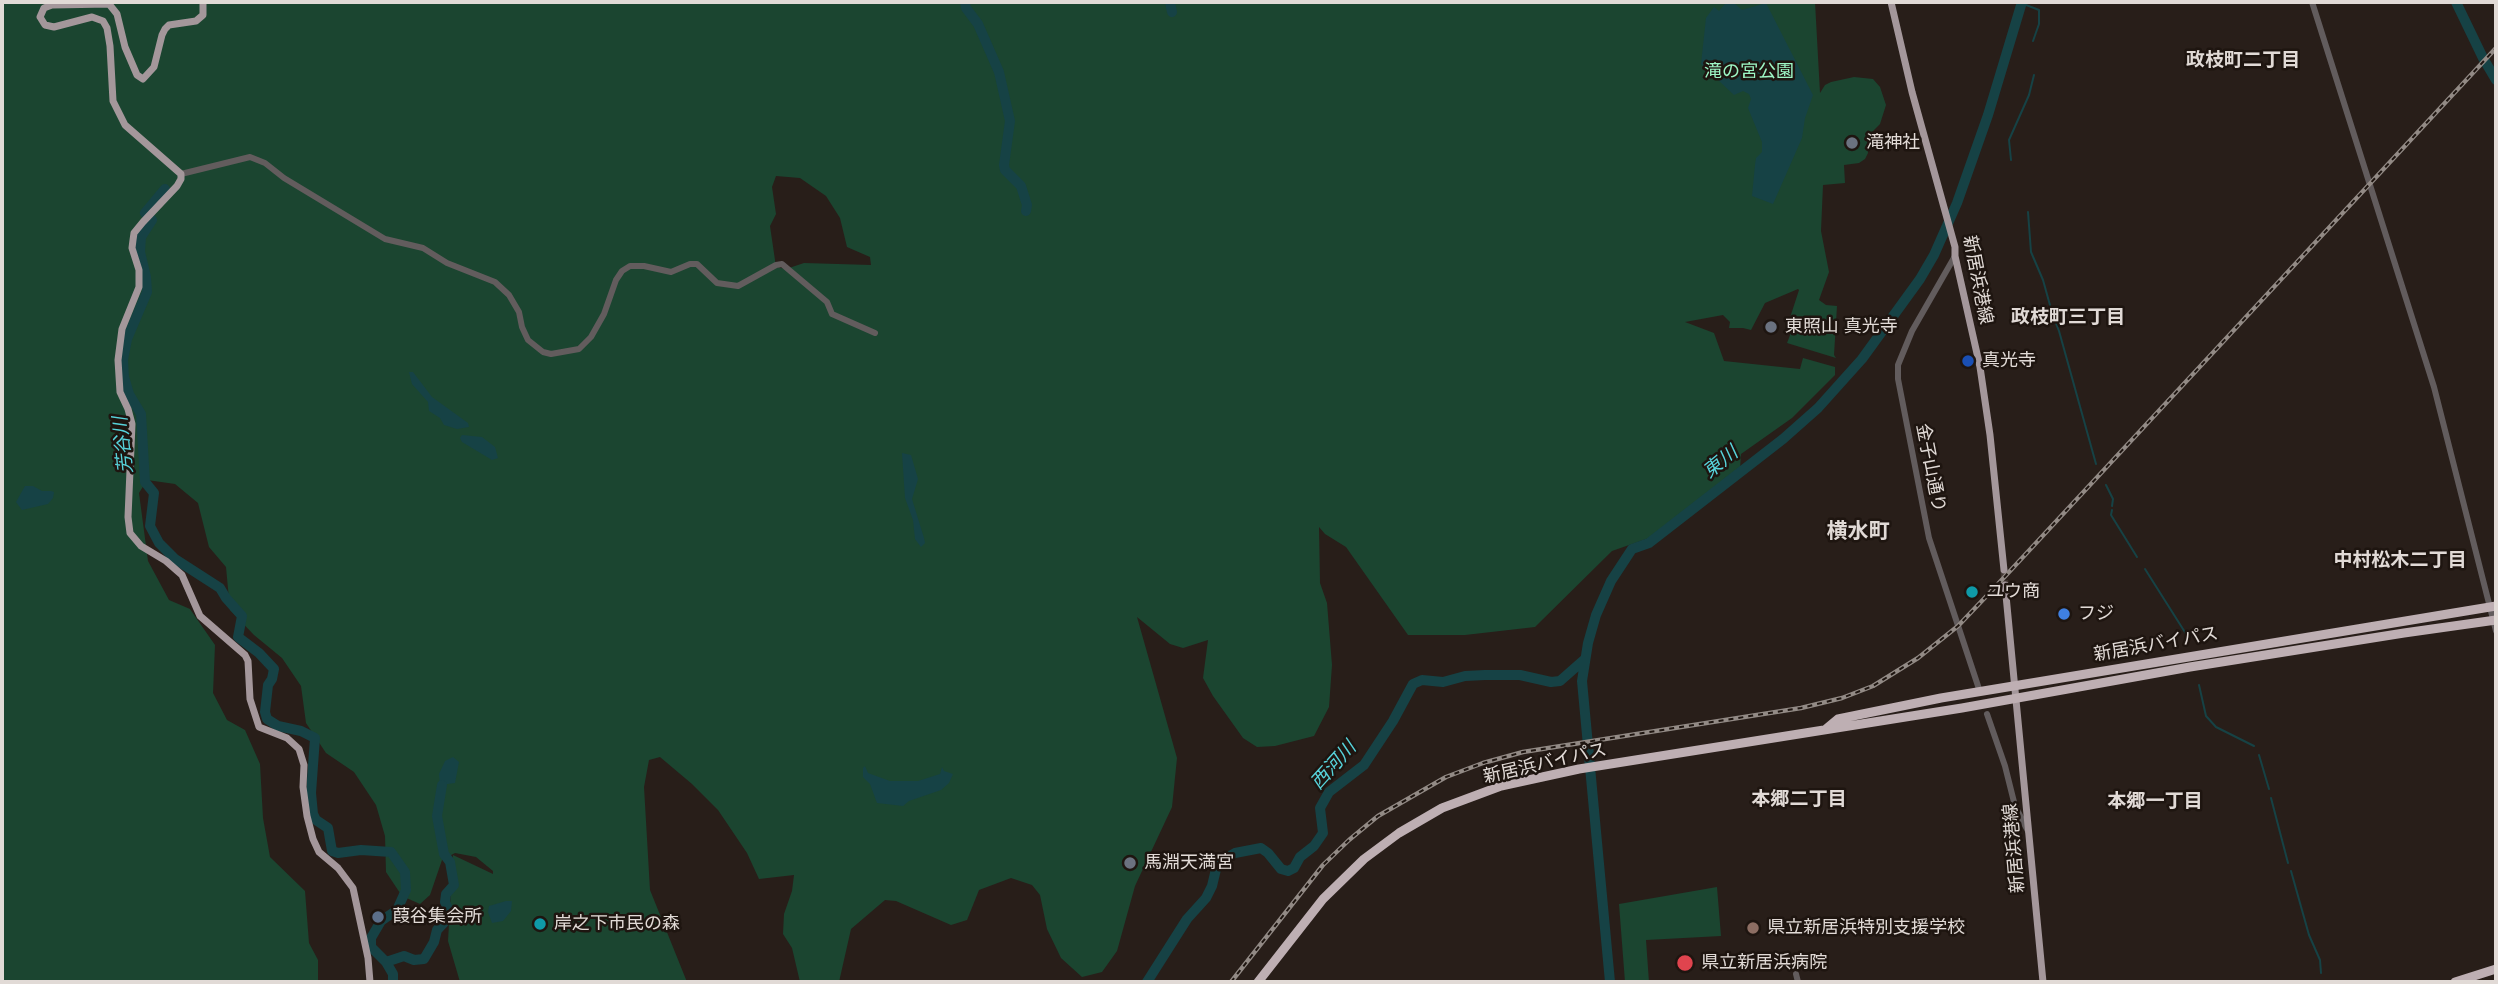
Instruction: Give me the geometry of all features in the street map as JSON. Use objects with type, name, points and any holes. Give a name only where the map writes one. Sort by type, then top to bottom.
[{"type":"highway","name":"新居浜バイパス","points":[[1826,729],[1838,719],[2016,685],[2493,606]]},
{"type":"highway","name":"新居浜バイパス","points":[[1258,982],[1323,899],[1364,859],[1399,833],[1442,808],[1501,786],[1579,769],[2313,647],[2495,621]]},
{"type":"highway","points":[[2455,982],[2496,969]]},
{"type":"main road","points":[[204,2],[203,15],[197,21],[169,25],[165,29],[154,67],[143,79],[137,75],[117,14],[110,4],[52,5],[44,8],[40,18],[45,25],[54,27],[92,17],[103,21],[110,46],[113,101],[125,125],[181,174],[177,186],[134,233],[133,240],[132,248],[139,270],[139,287],[122,329],[117,360],[120,392],[132,424],[128,517],[130,533],[141,547],[166,561],[182,575],[200,617],[245,655],[248,662],[250,699],[260,727],[287,738],[299,749],[304,765],[303,787],[313,839],[319,852],[338,868],[353,888],[368,958],[370,982]]},
{"type":"main road","name":"新居浜港線","points":[[1891,2],[1912,92],[1952,234],[1986,401],[2004,570]]},
{"type":"main road","name":"新居浜港線","points":[[2005,585],[2043,982]]},
{"type":"street","points":[[2312,2],[2434,387],[2493,606],[2496,631]]},
{"type":"street","points":[[181,174],[250,157],[265,163],[385,239],[423,248],[447,263],[495,282],[509,295],[519,312],[528,340],[543,352],[551,354],[579,349],[591,337],[604,314],[616,280],[622,271],[630,266],[671,272],[696,264],[717,283],[738,286],[776,264],[782,264],[827,302],[832,314],[876,333]]},
{"type":"street","name":"金子山通り","points":[[1955,256],[1907,341],[1898,365],[1898,379],[1930,541],[1980,692]]},
{"type":"street","points":[[1987,714],[2015,806],[2029,832]]},
{"type":"street","points":[[1796,974],[1798,982]]},
{"type":"green space","name":"滝の宮公園","points":[[2,2],[1815,2],[1820,93],[1825,85],[1831,82],[1854,77],[1873,79],[1880,87],[1886,105],[1880,124],[1867,137],[1868,153],[1865,159],[1859,163],[1844,165],[1845,183],[1823,185],[1821,231],[1829,272],[1819,300],[1826,305],[1837,306],[1836,358],[1787,343],[1792,330],[1787,327],[1798,289],[1765,303],[1751,330],[1729,328],[1730,322],[1723,315],[1685,322],[1714,333],[1724,361],[1800,369],[1803,358],[1835,367],[1835,375],[1792,418],[1741,454],[1740,469],[1649,538],[1612,551],[1535,627],[1465,635],[1408,635],[1346,547],[1319,527],[1320,583],[1327,603],[1332,665],[1329,707],[1314,736],[1275,746],[1257,747],[1243,738],[1203,678],[1208,640],[1183,648],[1170,644],[1137,617],[1177,758],[1172,807],[1135,886],[1117,951],[1102,972],[1082,977],[1061,958],[1047,929],[1040,895],[1032,885],[1011,878],[979,890],[967,920],[951,925],[896,901],[885,900],[851,929],[839,982],[800,982],[792,948],[783,934],[784,914],[794,875],[759,879],[747,853],[718,810],[660,757],[649,760],[644,787],[650,890],[687,982],[460,982],[448,941],[453,855],[493,874],[493,871],[476,857],[455,853],[442,860],[430,895],[420,904],[402,896],[386,872],[385,836],[376,805],[354,772],[326,753],[306,723],[301,686],[282,658],[230,610],[226,567],[209,547],[198,503],[175,484],[147,480],[139,493],[148,561],[169,600],[190,609],[215,645],[213,693],[227,720],[245,730],[260,764],[263,818],[270,857],[305,891],[309,943],[318,960],[318,982],[2,982]],"holes":[[[776,176],[800,178],[826,196],[840,218],[847,247],[870,257],[871,265],[804,263],[786,269],[776,267],[770,226],[776,214],[772,187]]]},
{"type":"green space","points":[[1717,887],[1721,936],[1646,940],[1649,982],[1625,982],[1619,904]]},
{"type":"water","points":[[1723,2],[1733,2],[1742,10],[1766,3],[1813,95],[1802,138],[1773,204],[1752,196],[1756,158],[1762,152],[1762,142],[1748,108],[1751,99],[1749,94],[1743,91],[1734,95],[1701,64],[1706,18],[1714,7],[1719,11],[1725,4]]},
{"type":"water","points":[[409,372],[413,372],[432,397],[468,423],[469,427],[457,429],[444,425],[440,418],[429,411],[428,402],[412,384]]},
{"type":"water","points":[[462,435],[482,437],[495,447],[498,458],[492,460],[462,442]]},
{"type":"water","points":[[902,453],[911,455],[918,479],[912,499],[925,543],[921,547],[915,539],[913,520],[905,498]]},
{"type":"water","points":[[25,486],[54,492],[53,498],[48,504],[22,510],[16,502]]},
{"type":"water","points":[[453,757],[459,762],[455,783],[440,785],[439,774],[445,761]]},
{"type":"water","points":[[865,766],[868,773],[890,781],[918,781],[940,774],[942,767],[944,771],[953,774],[949,783],[941,790],[909,801],[903,806],[877,803],[870,784],[863,777]]},
{"type":"water","points":[[512,901],[511,911],[503,921],[492,923],[489,906]]},
{"type":"waterway","points":[[965,2],[999,72],[1010,121],[1004,165],[1005,170],[1021,186],[1027,205],[1026,211]]},
{"type":"waterway","points":[[1170,2],[1172,12]]},
{"type":"waterway","name":"東川","points":[[1610,982],[1582,681],[1596,615],[1611,581],[1632,549],[1649,543],[1783,439],[1818,408],[1862,359],[1920,279],[1957,203],[1988,115],[2022,2]]},
{"type":"waterway","points":[[2456,2],[2496,80]]},
{"type":"waterway","points":[[2021,3],[2039,10],[2039,24],[2033,41]]},
{"type":"waterway","points":[[2011,160],[2009,140],[2029,95],[2034,75]]},
{"type":"waterway","name":"芳谷川","points":[[165,189],[145,213],[152,220],[141,237],[140,252],[147,292],[127,339],[123,360],[129,394],[141,414],[145,482],[154,493],[150,526],[159,543],[175,559],[220,588],[242,616],[238,637],[274,669],[268,685],[265,712],[267,719],[278,726],[301,731],[315,738],[311,793],[313,814],[316,820],[328,828],[332,851],[391,852],[405,872],[406,890],[397,910],[381,921],[371,938],[371,947],[386,962],[393,974],[393,982]]},
{"type":"waterway","points":[[2028,212],[2031,252],[2059,331],[2096,464]]},
{"type":"waterway","points":[[2106,485],[2113,499],[2112,506]]},
{"type":"waterway","points":[[2112,510],[2111,515],[2137,557]]},
{"type":"waterway","points":[[2145,569],[2188,637]]},
{"type":"waterway","name":"西河川","points":[[1147,982],[1187,919],[1206,898],[1217,865],[1221,861],[1235,853],[1261,848],[1281,869],[1288,871],[1314,846],[1323,833],[1320,808],[1329,792],[1364,765],[1413,684],[1422,680],[1443,682],[1465,676],[1485,675],[1520,675],[1551,682],[1560,681],[1585,659]]},
{"type":"waterway","points":[[2199,685],[2206,716],[2216,727],[2254,746]]},
{"type":"waterway","points":[[2259,755],[2269,789]]},
{"type":"waterway","points":[[386,962],[404,956],[414,960],[424,959],[434,942],[437,930],[451,915],[445,902],[446,894],[454,885],[450,862],[444,854],[437,816],[442,785]]},
{"type":"waterway","points":[[2271,798],[2288,863]]},
{"type":"waterway","points":[[2291,871],[2309,935],[2320,960],[2321,973]]},
{"type":"tunnel","points":[[2004,570],[2005,585]]},
{"type":"railway","points":[[1231,982],[1323,865],[1349,840],[1378,816],[1446,777],[1523,752],[1801,708],[1842,698],[1873,686],[1918,658],[1958,626],[1997,585],[2496,48]]},
{"type":"place","name":"滝神社","points":[[1852,143]]},
{"type":"place","name":"東照山 真光寺","points":[[1771,327]]},
{"type":"place","name":"真光寺","points":[[1968,361]]},
{"type":"place","name":"ユウ商","points":[[1972,592]]},
{"type":"place","name":"フジ","points":[[2064,614]]},
{"type":"place","name":"馬淵天満宮","points":[[1130,863]]},
{"type":"place","name":"葭谷集会所","points":[[378,917]]},
{"type":"place","name":"岸之下市民の森","points":[[540,924]]},
{"type":"place","name":"県立新居浜特別支援学校","points":[[1753,928]]},
{"type":"place","name":"県立新居浜病院","points":[[1685,963]]},
{"type":"district","name":"政枝町二丁目","points":[[2243,61]]},
{"type":"district","name":"政枝町三丁目","points":[[2068,318]]},
{"type":"district","name":"横水町","points":[[1858,532]]},
{"type":"district","name":"中村松木二丁目","points":[[2400,561]]},
{"type":"district","name":"本郷二丁目","points":[[1799,800]]},
{"type":"district","name":"本郷一丁目","points":[[2155,802]]}]
